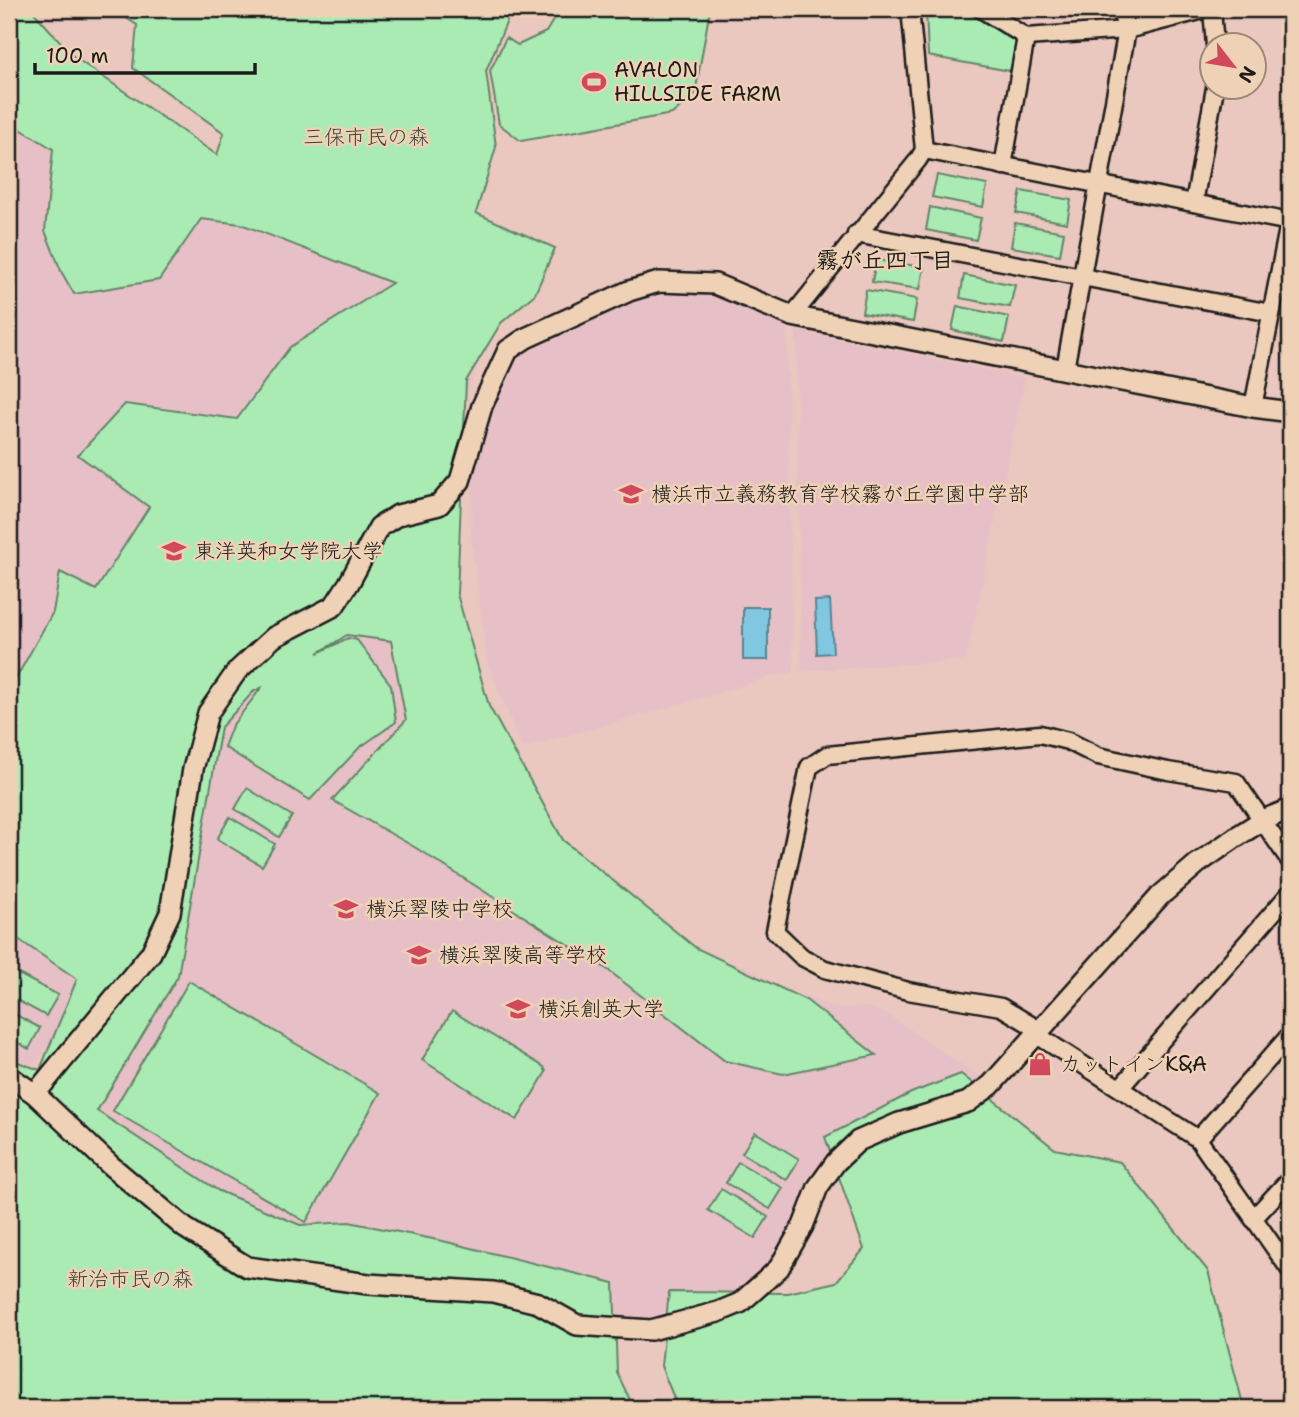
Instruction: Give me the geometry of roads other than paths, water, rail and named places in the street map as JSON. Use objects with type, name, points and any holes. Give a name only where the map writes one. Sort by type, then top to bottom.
[{"type":"street","points":[[792,316],[924,150],[910,9]]},
{"type":"street","points":[[981,9],[1026,37],[1127,30],[1210,9],[1213,32]]},
{"type":"street","points":[[1065,369],[1127,30],[1120,9]]},
{"type":"street","points":[[1003,166],[1026,37]]},
{"type":"street","points":[[1194,203],[1212,102]]},
{"type":"street","points":[[924,150],[1290,221],[1253,407]]},
{"type":"street","points":[[856,234],[1271,313]]},
{"type":"street","points":[[35,1094],[151,953],[170,914],[192,769],[208,713],[237,671],[274,637],[334,606],[379,527],[398,515],[439,505],[460,481],[482,406],[508,350],[578,313],[629,291],[659,282],[715,284],[792,316],[1290,412]]},
{"type":"street","points":[[1290,861],[1236,782],[1098,756],[1068,741],[1040,734],[827,755],[809,767],[775,931],[802,957],[825,969],[908,991],[1001,1007],[1031,1025],[1037,1035],[1198,1139],[1290,1270]]},
{"type":"street","points":[[9,1076],[35,1094],[184,1228],[247,1267],[368,1284],[493,1292],[538,1303],[577,1325],[651,1330],[718,1312],[740,1303],[779,1268],[803,1226],[818,1187],[836,1162],[858,1141],[899,1124],[968,1102],[991,1085],[1160,896],[1197,864],[1263,820],[1290,808]]},
{"type":"street","points":[[1120,1088],[1290,893]]},
{"type":"street","points":[[1198,1139],[1290,1035]]},
{"type":"street","points":[[1253,1219],[1290,1179]]},
{"type":"water","points":[[830,600],[833,653],[817,654],[815,601]]},
{"type":"water","points":[[743,607],[768,607],[768,660],[743,660]]},
{"type":"place","name":"AVALON HILLSIDE FARM","points":[[594,82]]},
{"type":"place","name":"横浜市立義務教育学校霧が丘学園中学部","points":[[631,494]]},
{"type":"place","name":"東洋英和女学院大学","points":[[174,551]]},
{"type":"place","name":"横浜翠陵中学校","points":[[346,909]]},
{"type":"place","name":"横浜翠陵高等学校","points":[[419,955]]},
{"type":"place","name":"横浜創英大学","points":[[518,1009]]},
{"type":"place","name":"カットインK&A","points":[[1040,1064]]},
{"type":"district","name":"霧が丘四丁目","points":[[885,260]]},
{"type":"park label","name":"三保市民の森","points":[[366,137]]},
{"type":"park label","name":"新治市民の森","points":[[130,1279]]}]
